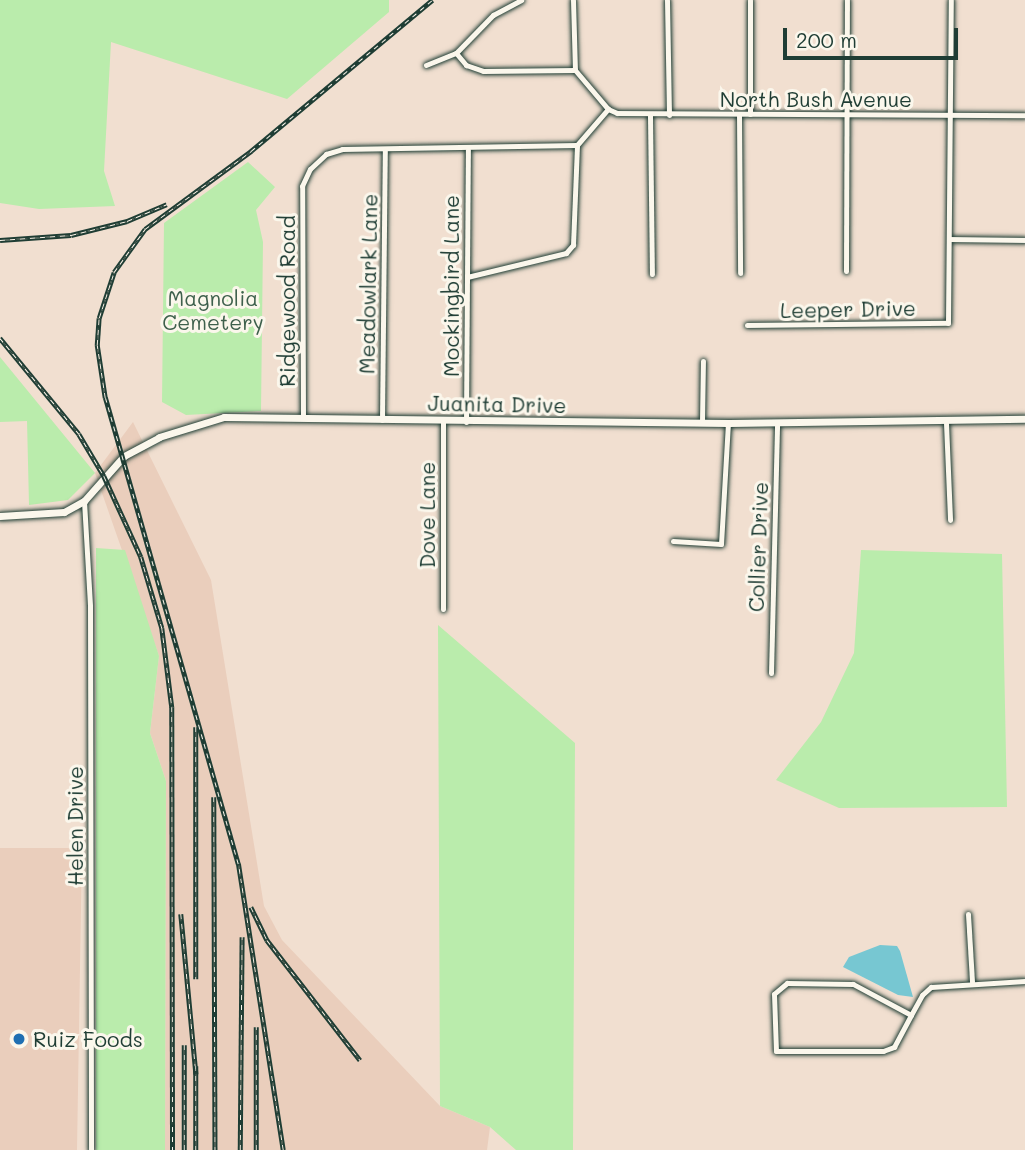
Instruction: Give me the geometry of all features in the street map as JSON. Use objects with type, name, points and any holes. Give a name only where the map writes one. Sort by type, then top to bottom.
[{"type":"street","points":[[426,65],[456,53],[492,15],[521,0]]},
{"type":"street","points":[[467,277],[566,253],[573,245],[577,145],[608,109],[575,70],[573,0]]},
{"type":"street","points":[[667,0],[669,115]]},
{"type":"street","points":[[750,0],[750,114]]},
{"type":"street","points":[[846,0],[846,271]]},
{"type":"street","points":[[951,0],[950,239],[1025,240]]},
{"type":"street","points":[[456,53],[466,65],[483,71],[575,70]]},
{"type":"street","name":"North Bush Avenue","points":[[608,109],[650,116],[1025,115]]},
{"type":"street","points":[[739,114],[740,273]]},
{"type":"street","points":[[650,116],[652,274]]},
{"type":"street","points":[[385,149],[468,150],[577,145]]},
{"type":"street","name":"Ridgewood Road","points":[[303,416],[302,186],[326,154],[342,149],[385,149]]},
{"type":"street","name":"Meadowlark Lane","points":[[382,419],[385,149]]},
{"type":"street","name":"Mockingbird Lane","points":[[466,422],[468,150]]},
{"type":"street","name":"Leeper Drive","points":[[747,325],[948,323],[950,239]]},
{"type":"street","points":[[702,422],[703,361]]},
{"type":"street","name":"Juanita Drive","points":[[84,502],[124,456],[159,437],[224,417],[303,416],[466,422],[946,423],[1025,419]]},
{"type":"street","name":"Dove Lane","points":[[443,421],[443,609]]},
{"type":"street","points":[[673,541],[721,544],[728,422]]},
{"type":"street","name":"Collier Drive","points":[[771,673],[778,422]]},
{"type":"street","points":[[946,423],[950,520]]},
{"type":"street","points":[[0,516],[64,512],[84,502]]},
{"type":"street","name":"Helen Drive","points":[[84,502],[90,606],[91,1150]]},
{"type":"street","points":[[968,914],[972,982]]},
{"type":"street","points":[[911,1015],[853,984],[787,983],[774,994],[776,1051],[883,1051],[894,1047],[931,986],[1025,981]]},
{"type":"shaded area","points":[[133,422],[211,580],[264,906],[282,940],[440,1106],[490,1127],[487,1150],[165,1150],[166,781],[150,733],[159,656],[95,473]]},
{"type":"shaded area","points":[[0,848],[82,848],[77,1150],[0,1150]]},
{"type":"green space","points":[[0,0],[389,0],[389,12],[287,99],[111,42],[104,171],[115,206],[39,209],[0,203]]},
{"type":"green space","name":"Magnolia Cemetery","points":[[248,162],[275,187],[256,210],[263,242],[261,411],[186,415],[162,402],[164,223]]},
{"type":"green space","points":[[0,357],[95,473],[68,500],[29,505],[27,421],[0,422]]},
{"type":"green space","points":[[96,548],[125,550],[159,656],[150,733],[166,781],[165,1150],[96,1150]]},
{"type":"green space","points":[[861,550],[1002,554],[1007,807],[839,808],[776,780],[821,722],[854,653]]},
{"type":"green space","points":[[438,625],[575,743],[573,1150],[516,1150],[490,1127],[440,1106]]},
{"type":"water","points":[[880,945],[897,946],[913,997],[898,995],[843,967],[849,957]]},
{"type":"railway","points":[[283,1150],[238,864],[105,398],[97,345],[99,318],[114,272],[145,229],[251,151],[432,0]]},
{"type":"railway","points":[[0,240],[71,235],[127,221],[167,204]]},
{"type":"railway","points":[[0,338],[79,434],[104,476],[141,557],[162,628],[172,707],[173,1150]]},
{"type":"railway","points":[[196,727],[196,979]]},
{"type":"railway","points":[[214,797],[215,1150]]},
{"type":"railway","points":[[251,907],[267,940],[360,1060]]},
{"type":"railway","points":[[181,914],[196,1074]]},
{"type":"railway","points":[[240,1150],[242,937]]},
{"type":"railway","points":[[256,1027],[256,1150]]},
{"type":"railway","points":[[184,1045],[184,1150]]},
{"type":"railway","points":[[196,1066],[196,1150]]},
{"type":"place","name":"Ruiz Foods","points":[[19,1039]]}]
